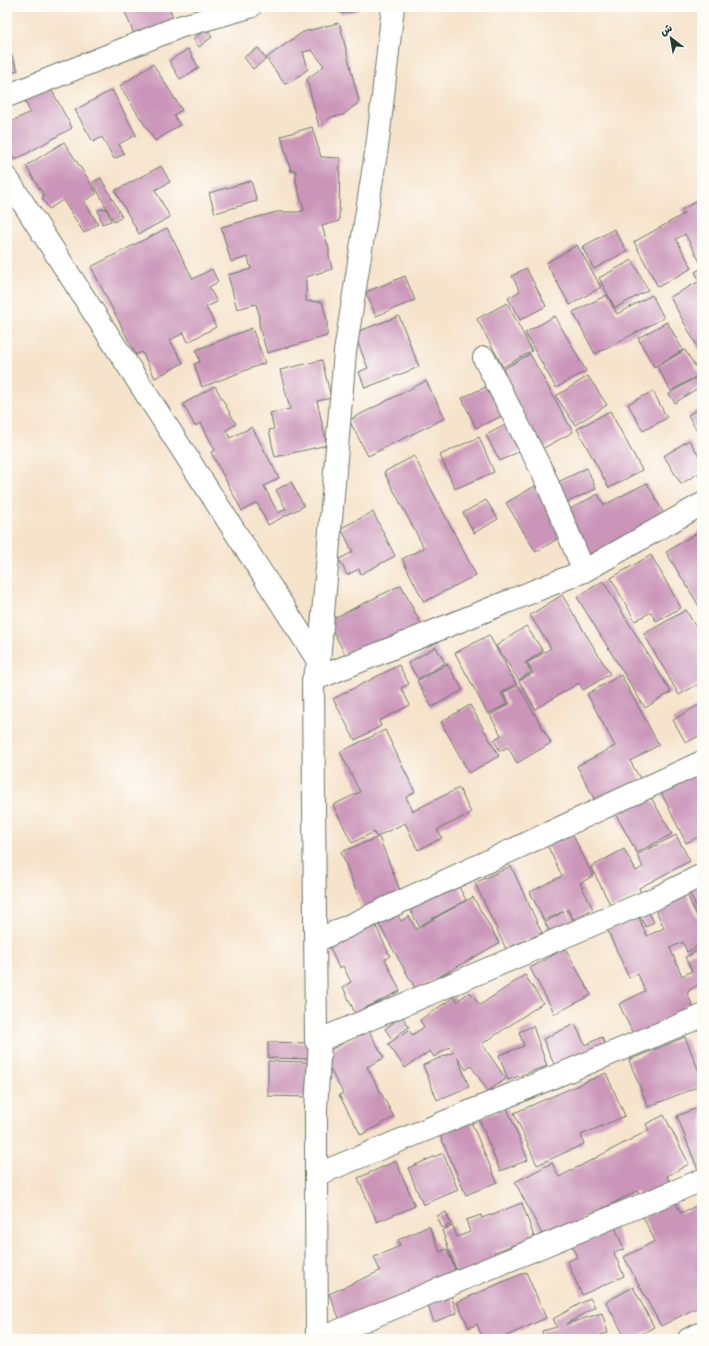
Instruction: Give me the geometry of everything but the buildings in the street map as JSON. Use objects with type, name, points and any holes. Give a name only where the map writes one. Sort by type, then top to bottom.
[{"type":"street","points":[[7,96],[179,27],[250,7]]},
{"type":"street","points":[[393,7],[378,140],[345,352],[316,671],[316,1041],[658,897],[702,875]]},
{"type":"street","points":[[7,178],[316,671]]},
{"type":"street","points":[[484,358],[543,473],[584,571]]},
{"type":"street","points":[[316,671],[584,571],[702,504]]},
{"type":"street","points":[[316,941],[702,762]]},
{"type":"street","points":[[316,1175],[702,1016]]},
{"type":"street","points":[[320,1040],[316,1109],[318,1339],[702,1180]]},
{"type":"street","points":[[689,1339],[702,1333]]}]
